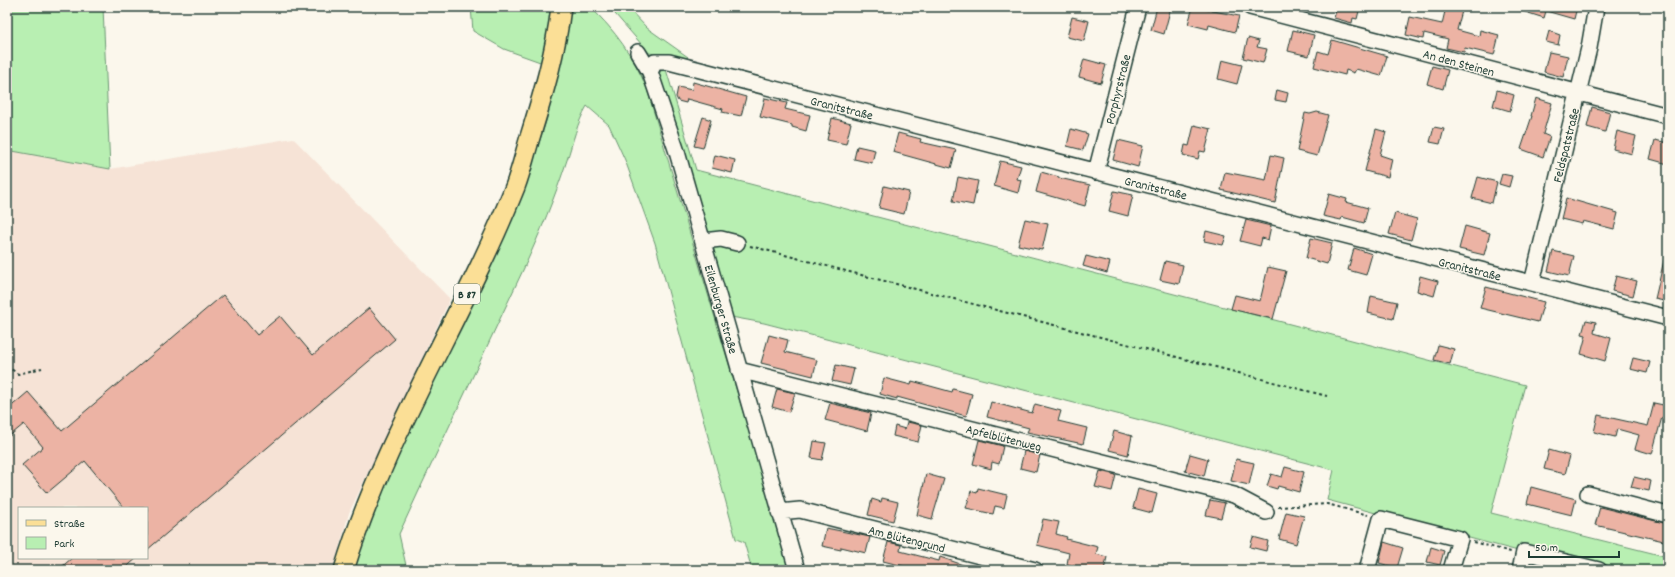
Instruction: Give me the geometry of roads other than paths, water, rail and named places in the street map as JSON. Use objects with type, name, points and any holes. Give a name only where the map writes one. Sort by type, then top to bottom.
[{"type":"main road","name":"B 87","points":[[344,570],[369,496],[394,440],[475,278],[516,186],[543,97],[559,26],[561,7]]},
{"type":"street","name":"Porphyrstraße","points":[[1096,172],[1138,7]]},
{"type":"street","name":"An den Steinen","points":[[1250,7],[1668,116]]},
{"type":"street","name":"Feldspatstraße","points":[[1532,283],[1589,48],[1596,7]]},
{"type":"street","name":"Eilenburger Straße","points":[[638,52],[650,72],[677,152],[779,512],[797,570]]},
{"type":"street","name":"Granitstraße","points":[[650,72],[656,62],[669,62],[1668,318]]},
{"type":"street","points":[[703,241],[721,239],[737,243]]},
{"type":"street","name":"Apfelblütenweg","points":[[739,370],[1234,495],[1266,512]]},
{"type":"street","points":[[1588,494],[1668,515]]},
{"type":"street","name":"Am Blütengrund","points":[[779,512],[800,510],[1035,570]]},
{"type":"street","points":[[1367,570],[1381,519],[1460,539],[1451,570]]},
{"type":"street","points":[[1520,570],[1524,552],[1599,570]]}]
